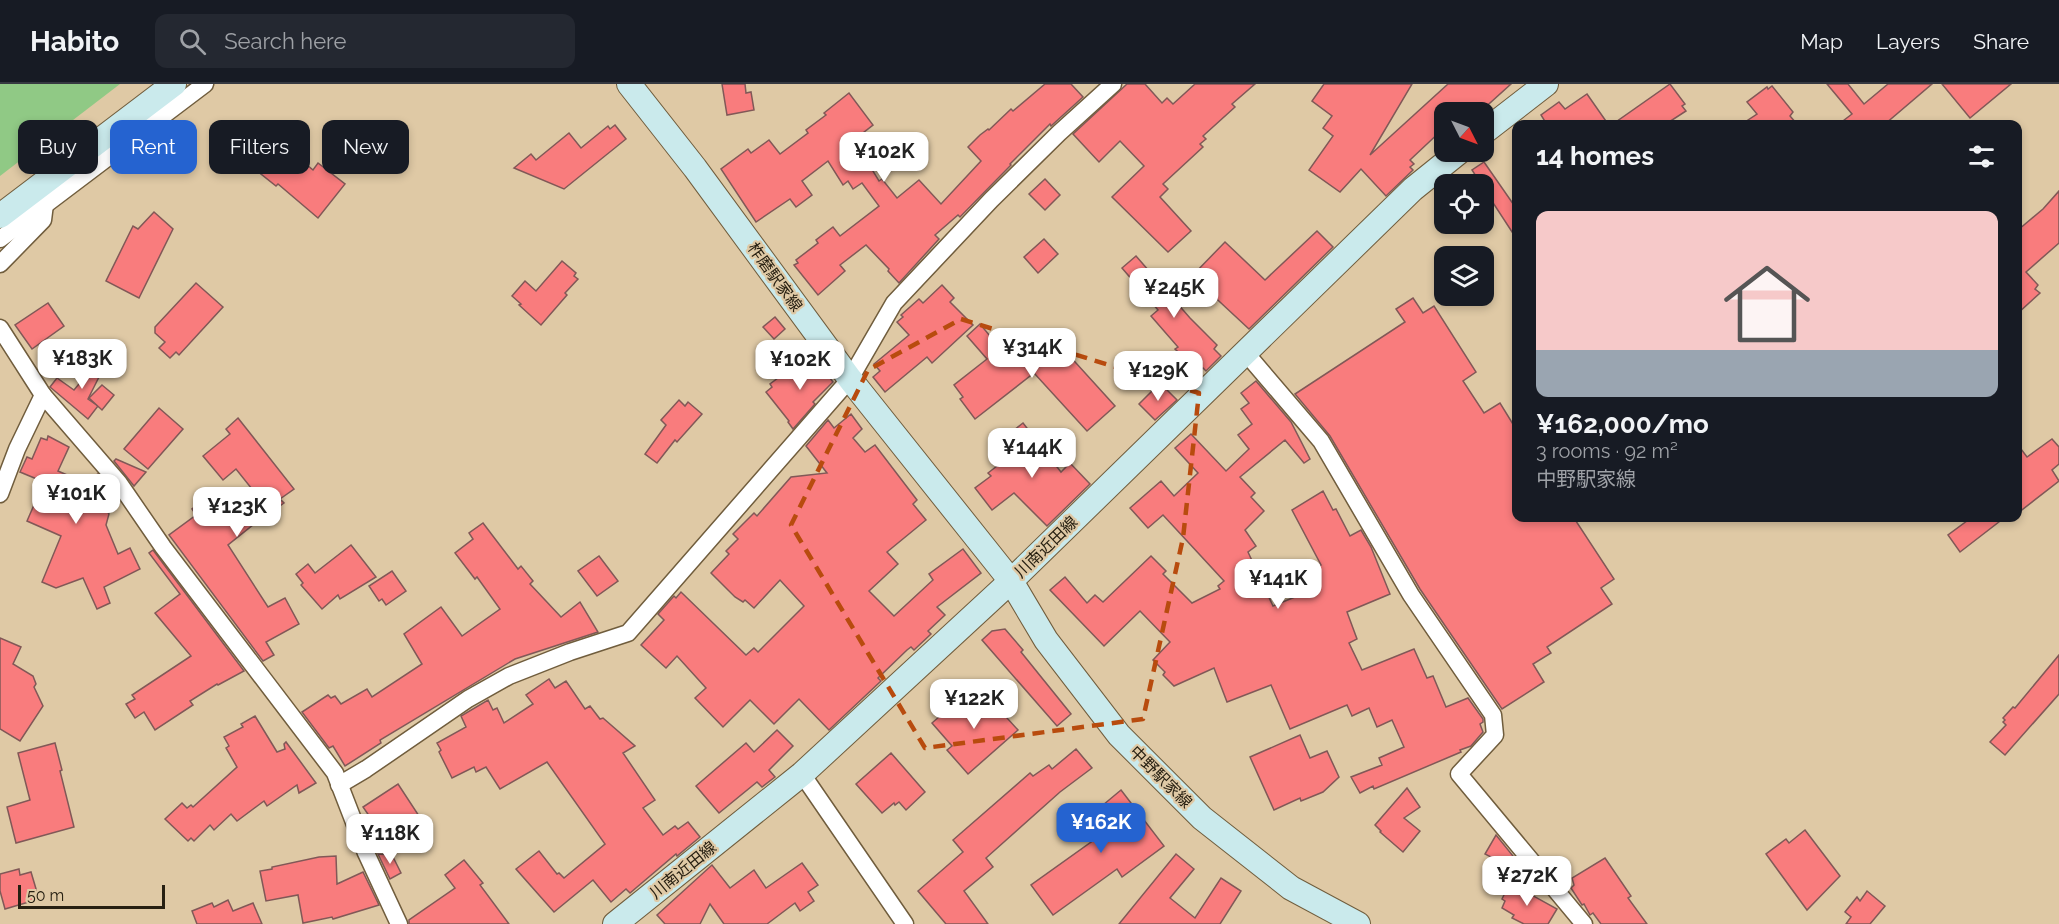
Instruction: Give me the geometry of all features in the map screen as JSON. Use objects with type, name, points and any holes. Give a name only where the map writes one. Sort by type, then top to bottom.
[{"type":"main road","points":[[0,216],[174,84]]},
{"type":"main road","name":"柞磨駅家線","points":[[629,84],[695,168],[850,379],[1011,581]]},
{"type":"main road","points":[[1494,123],[1533,88]]},
{"type":"main road","name":"川南近田線","points":[[615,924],[802,774],[1011,581],[1413,189],[1447,162]]},
{"type":"main road","name":"中野駅家線","points":[[1011,581],[1046,640],[1119,735],[1202,818],[1291,888],[1358,924]]},
{"type":"street","points":[[0,238],[205,84]]},
{"type":"street","points":[[339,785],[468,699],[509,676],[570,652],[628,633],[850,379],[894,303],[991,200],[1113,84]]},
{"type":"street","points":[[0,264],[43,220],[45,204]]},
{"type":"street","points":[[0,328],[43,394],[119,483],[163,547],[334,773],[366,854],[399,924]]},
{"type":"street","points":[[1245,352],[1321,441],[1411,595],[1493,715],[1495,735],[1459,774],[1584,924]]},
{"type":"street","points":[[0,494],[17,449],[43,394]]},
{"type":"street","points":[[802,774],[905,924]]},
{"type":"highlighted area","points":[[961,319],[1199,393],[1183,538],[1143,719],[925,748],[791,525],[868,370]]},
{"type":"green space","points":[[0,84],[120,84],[73,120],[18,120],[18,162],[0,176]]},
{"type":"building","points":[[722,84],[745,84],[746,93],[751,92],[754,110],[727,115]]},
{"type":"building","points":[[1045,84],[1071,84],[1083,97],[1051,126],[1050,124],[960,217],[958,215],[935,235],[939,239],[899,283],[866,245],[840,265],[845,271],[818,295],[794,265],[798,263],[796,260],[818,243],[816,240],[833,227],[840,236],[879,206],[862,183],[853,189],[848,181],[843,185],[828,161],[802,181],[812,195],[796,207],[790,199],[756,222],[721,169],[748,149],[751,153],[769,140],[780,154],[808,133],[806,130],[849,93],[873,125],[854,140],[879,181],[882,179],[897,198],[919,180],[941,204],[981,161],[968,147],[1011,109],[1013,111]]},
{"type":"building","points":[[1127,84],[1145,84],[1162,103],[1167,98],[1173,104],[1195,84],[1255,84],[1232,104],[1235,107],[1203,136],[1206,139],[1200,144],[1203,147],[1163,184],[1168,189],[1160,197],[1191,231],[1168,252],[1112,197],[1144,166],[1120,141],[1099,162],[1073,134]]},
{"type":"building","points":[[1324,84],[1412,84],[1370,155],[1448,84],[1511,84],[1491,102],[1434,102],[1434,137],[1410,160],[1414,164],[1410,167],[1413,170],[1386,196],[1361,169],[1340,192],[1309,170],[1333,136],[1323,128],[1332,116],[1312,101]]},
{"type":"building","points":[[1670,84],[1685,104],[1682,106],[1686,111],[1672,120],[1619,120]]},
{"type":"building","points":[[1827,84],[1848,84],[1864,104],[1888,84],[1932,84],[1890,120],[1844,120],[1852,114]]},
{"type":"building","points":[[1942,84],[2011,84],[1970,118]]},
{"type":"building","points":[[1772,86],[1793,112],[1790,116],[1794,120],[1748,120],[1757,114],[1747,102],[1767,87],[1768,89]]},
{"type":"building","points":[[1587,94],[1605,120],[1544,120],[1541,115],[1559,102],[1565,109]]},
{"type":"building","points":[[615,125],[626,139],[564,189],[514,168],[531,154],[536,160],[569,133],[581,148],[608,126],[610,129]]},
{"type":"building","points":[[1484,162],[1492,174],[1475,174],[1472,170]]},
{"type":"building","points":[[318,163],[322,166],[322,174],[332,174],[345,184],[318,218],[278,184],[276,186],[261,174],[310,174],[310,167],[313,170]]},
{"type":"building","points":[[1494,176],[1512,202],[1512,232],[1494,204]]},
{"type":"building","points":[[1045,179],[1060,195],[1045,210],[1029,194]]},
{"type":"building","points":[[2059,191],[2059,243],[2026,272],[2038,285],[2035,289],[2040,293],[2022,309],[2022,227],[2043,209]]},
{"type":"building","points":[[154,212],[173,229],[139,298],[106,281],[133,226],[138,229]]},
{"type":"building","points":[[1317,231],[1333,247],[1249,329],[1192,276],[1225,242],[1265,280]]},
{"type":"building","points":[[1044,239],[1058,254],[1038,273],[1024,257]]},
{"type":"building","points":[[1136,256],[1217,345],[1214,349],[1221,356],[1206,371],[1203,368],[1199,371],[1175,349],[1178,347],[1151,316],[1158,310],[1122,268]]},
{"type":"building","points":[[562,261],[576,273],[574,276],[578,279],[541,325],[512,296],[525,281],[536,291]]},
{"type":"building","points":[[196,283],[223,307],[179,355],[176,352],[170,358],[159,348],[165,342],[155,333],[155,327]]},
{"type":"building","points":[[942,285],[954,298],[950,302],[973,325],[932,363],[927,357],[885,392],[873,377],[880,371],[874,364],[909,335],[897,322],[903,317],[901,315],[919,299],[923,303]]},
{"type":"building","points":[[1413,298],[1423,313],[1434,306],[1476,372],[1463,381],[1484,413],[1500,403],[1512,422],[1512,522],[1577,522],[1614,579],[1601,588],[1612,604],[1547,647],[1551,653],[1533,664],[1544,682],[1502,709],[1420,589],[1330,436],[1295,394],[1405,322],[1396,309]]},
{"type":"building","points":[[48,303],[64,326],[32,349],[15,325]]},
{"type":"building","points":[[775,317],[785,329],[774,339],[763,327]]},
{"type":"building","points":[[980,324],[1015,366],[1047,331],[1115,406],[1087,431],[1034,373],[975,419],[960,399],[963,397],[954,385],[987,359],[967,336]]},
{"type":"building","points":[[103,355],[108,359],[88,399],[98,406],[88,419],[50,387],[57,378],[74,390]]},
{"type":"building","points":[[813,356],[833,382],[813,402],[815,404],[793,429],[766,392],[772,387],[770,384],[782,375],[785,378]]},
{"type":"building","points":[[1256,381],[1291,422],[1310,459],[1304,463],[1285,440],[1240,477],[1255,493],[1251,497],[1264,511],[1245,530],[1256,546],[1248,552],[1273,606],[1302,594],[1294,579],[1321,565],[1292,510],[1323,491],[1333,510],[1336,509],[1350,536],[1361,530],[1371,547],[1390,594],[1347,612],[1357,639],[1349,643],[1362,670],[1414,649],[1427,678],[1433,676],[1446,707],[1468,698],[1483,719],[1480,724],[1483,732],[1471,746],[1360,793],[1351,777],[1382,765],[1379,758],[1404,747],[1392,720],[1377,727],[1369,708],[1352,716],[1347,705],[1290,729],[1271,685],[1227,702],[1214,668],[1174,686],[1153,660],[1170,642],[1140,611],[1104,646],[1050,590],[1065,577],[1087,603],[1095,595],[1103,602],[1151,556],[1166,571],[1163,574],[1192,603],[1220,589],[1218,586],[1224,581],[1163,515],[1148,528],[1130,508],[1161,481],[1174,496],[1198,473],[1175,448],[1191,434],[1226,471],[1249,449],[1238,435],[1252,424],[1241,409],[1249,403],[1241,393]]},
{"type":"building","points":[[1160,383],[1177,400],[1155,420],[1139,404]]},
{"type":"building","points":[[102,385],[114,395],[102,410],[89,398]]},
{"type":"building","points":[[679,400],[685,406],[688,402],[702,414],[677,442],[675,440],[657,463],[645,454],[666,425],[661,420]]},
{"type":"building","points":[[159,408],[183,429],[148,469],[124,449]]},
{"type":"building","points":[[851,414],[862,429],[853,438],[865,452],[875,445],[917,500],[913,504],[926,520],[887,552],[898,564],[869,591],[894,616],[933,580],[929,574],[963,549],[981,573],[937,607],[945,615],[928,631],[931,634],[914,650],[911,647],[907,650],[878,678],[881,681],[829,730],[799,699],[774,724],[750,700],[723,727],[695,698],[706,688],[677,656],[666,668],[641,645],[664,620],[658,614],[674,596],[676,598],[681,592],[746,655],[754,648],[758,652],[804,606],[780,580],[754,608],[745,600],[743,602],[735,597],[711,573],[729,554],[726,551],[738,539],[733,534],[754,513],[757,516],[791,477],[827,473],[806,446],[828,420],[834,428]]},
{"type":"building","points":[[238,418],[294,489],[280,499],[284,503],[269,512],[228,545],[268,607],[285,598],[299,624],[266,642],[274,655],[263,661],[169,535],[196,515],[192,509],[214,492],[230,514],[256,494],[236,469],[223,480],[203,456],[230,434],[226,429]]},
{"type":"building","points":[[1023,423],[1061,472],[1070,463],[1090,484],[1047,526],[1014,493],[992,510],[975,488],[991,476],[988,473],[1015,452],[1005,437]]},
{"type":"building","points":[[48,436],[69,447],[58,471],[83,482],[98,474],[111,489],[112,491],[99,499],[109,514],[106,525],[118,554],[130,548],[140,569],[104,587],[110,603],[97,609],[83,578],[56,588],[42,582],[61,536],[27,521],[44,482],[20,472],[27,457],[32,459],[41,438],[47,440]]},
{"type":"building","points":[[2052,439],[2059,447],[2059,464],[2052,470],[2059,481],[2022,510],[2022,450],[2027,457]]},
{"type":"building","points":[[116,459],[146,472],[134,486],[114,461]]},
{"type":"building","points":[[1966,522],[1999,522],[1960,552],[1948,535]]},
{"type":"building","points":[[483,523],[518,569],[521,566],[533,581],[530,584],[561,617],[580,602],[598,632],[515,659],[380,740],[381,743],[345,766],[333,746],[329,748],[302,712],[328,695],[331,698],[335,696],[341,704],[367,689],[372,697],[422,664],[404,634],[441,607],[462,636],[500,609],[477,577],[475,579],[455,553],[473,539],[469,533]]},
{"type":"building","points":[[351,545],[376,577],[340,599],[338,595],[322,609],[301,585],[303,583],[296,574],[308,564],[315,573]]},
{"type":"building","points":[[153,550],[244,671],[190,701],[193,705],[155,730],[144,712],[135,718],[126,704],[135,699],[132,695],[191,656],[155,613],[180,594],[149,553]]},
{"type":"building","points":[[599,556],[618,581],[597,596],[578,571]]},
{"type":"building","points":[[392,571],[406,591],[386,605],[382,599],[379,601],[369,586]]},
{"type":"building","points":[[1005,629],[1071,714],[1057,726],[982,640],[992,631]]},
{"type":"building","points":[[0,638],[21,647],[13,664],[33,676],[36,684],[34,687],[43,706],[20,741],[0,729]]},
{"type":"building","points":[[2059,655],[2059,694],[2005,755],[1990,742],[2006,725],[2003,718],[2013,707],[2015,708]]},
{"type":"building","points":[[549,679],[555,688],[566,681],[585,709],[590,706],[600,719],[603,718],[635,746],[623,753],[655,800],[643,808],[663,835],[675,826],[678,829],[688,822],[700,837],[630,893],[626,889],[611,902],[593,880],[554,912],[516,869],[539,851],[557,874],[559,873],[564,878],[605,844],[547,762],[500,789],[486,767],[476,772],[474,767],[452,778],[437,743],[466,727],[461,716],[488,700],[493,710],[497,708],[504,723],[533,704],[526,695]]},
{"type":"building","points":[[972,688],[992,711],[997,707],[1018,730],[968,774],[947,750],[952,746],[932,723]]},
{"type":"building","points":[[255,716],[277,752],[285,749],[286,742],[316,783],[299,793],[297,785],[267,806],[264,801],[237,821],[231,814],[214,830],[210,825],[194,841],[191,838],[188,841],[165,819],[182,803],[187,808],[191,805],[193,807],[237,767],[226,748],[229,746],[224,737],[243,727],[241,724]]},
{"type":"building","points":[[777,730],[793,746],[769,770],[775,777],[762,787],[757,782],[719,813],[696,786],[746,743],[754,752]]},
{"type":"building","points":[[1300,735],[1310,758],[1327,751],[1339,777],[1323,792],[1301,801],[1300,798],[1274,810],[1250,757]]},
{"type":"building","points":[[55,743],[74,827],[16,843],[7,807],[30,800],[18,753]]},
{"type":"building","points":[[1076,749],[1092,768],[1060,792],[986,858],[993,867],[964,891],[988,924],[946,924],[918,891],[963,852],[953,840],[1030,773],[1033,776],[1049,765],[1052,769]]},
{"type":"building","points":[[891,753],[925,792],[906,810],[899,802],[895,805],[894,803],[882,813],[856,784]]},
{"type":"building","points":[[398,784],[421,819],[376,849],[366,824],[372,820],[363,807]]},
{"type":"building","points":[[1407,788],[1420,807],[1404,818],[1420,831],[1403,852],[1375,825]]},
{"type":"building","points":[[1121,790],[1164,846],[1122,877],[1117,869],[1053,915],[1031,885],[1098,837],[1085,820]]},
{"type":"building","points":[[1805,830],[1840,876],[1807,910],[1766,854],[1786,839],[1789,843]]},
{"type":"building","points":[[1496,835],[1513,856],[1508,866],[1485,854]]},
{"type":"building","points":[[378,854],[392,855],[401,873],[390,879]]},
{"type":"building","points":[[1176,854],[1194,869],[1170,898],[1195,918],[1221,878],[1241,891],[1220,924],[1119,924]]},
{"type":"building","points":[[336,856],[337,884],[363,872],[379,905],[333,919],[332,917],[303,923],[298,895],[266,901],[260,871],[319,857]]},
{"type":"building","points":[[1605,858],[1631,896],[1628,898],[1647,924],[1601,924],[1593,913],[1590,915],[1571,888],[1574,885],[1572,878]]},
{"type":"building","points":[[464,860],[483,883],[480,885],[509,924],[409,924],[409,920],[455,888],[445,875]]},
{"type":"building","points":[[802,863],[818,885],[808,892],[814,901],[800,911],[795,903],[767,924],[724,924],[710,904],[700,924],[665,924],[657,915],[712,865],[730,888],[754,870],[766,888]]},
{"type":"building","points":[[19,869],[20,875],[31,872],[39,899],[5,909],[0,891],[0,874]]},
{"type":"building","points":[[1510,883],[1557,909],[1548,924],[1524,924],[1512,918],[1514,915],[1502,908],[1505,901],[1502,899]]},
{"type":"building","points":[[1867,891],[1885,906],[1870,924],[1846,924],[1851,917],[1845,912],[1857,897],[1860,901]]},
{"type":"building","points":[[228,900],[233,911],[253,903],[262,924],[197,924],[192,911],[212,903],[214,907]]}]
